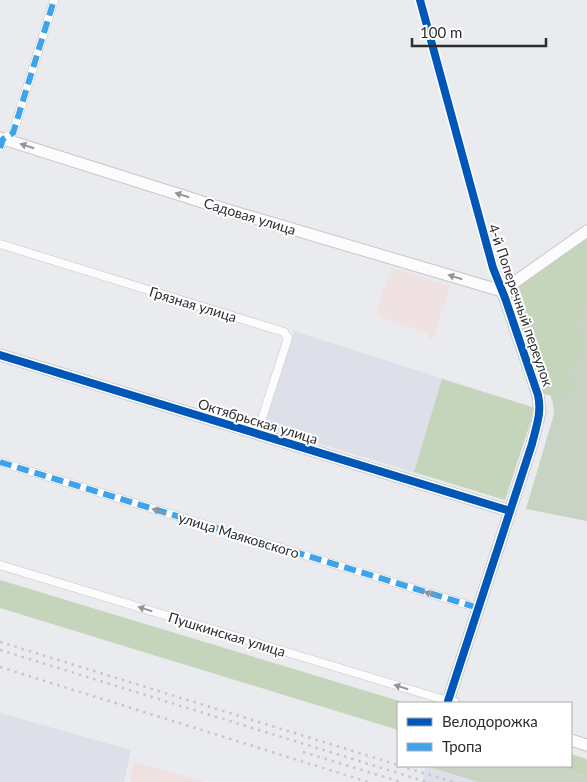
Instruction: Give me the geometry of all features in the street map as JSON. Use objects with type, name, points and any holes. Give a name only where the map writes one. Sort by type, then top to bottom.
[{"type":"street","points":[[1,142],[14,133],[54,0]]},
{"type":"street","name":"4-й Поперечный переулок","points":[[420,0],[492,268],[505,298],[540,404],[539,419],[532,444],[478,608],[451,702]]},
{"type":"street","name":"Садовая улица","points":[[1,142],[502,291]]},
{"type":"street","points":[[502,291],[587,231]]},
{"type":"street","name":"Грязная улица","points":[[0,244],[284,332],[288,338],[257,434]]},
{"type":"street","name":"Октябрьская улица","points":[[0,355],[510,511]]},
{"type":"street","name":"улица Маяковского","points":[[0,462],[478,608]]},
{"type":"street","name":"Пушкинская улица","points":[[0,565],[451,702]]},
{"type":"street","points":[[572,740],[587,745]]},
{"type":"shaded area","points":[[393,268],[450,286],[433,340],[430,339],[427,333],[382,318],[376,310]]},
{"type":"shaded area","points":[[294,331],[535,408],[505,500],[264,427]]},
{"type":"shaded area","points":[[0,713],[131,750],[124,782],[0,782]]},
{"type":"shaded area","points":[[133,761],[204,782],[130,782]]},
{"type":"shaded area","points":[[426,767],[429,767],[478,782],[422,782]]},
{"type":"green space","points":[[587,239],[587,304],[575,321],[575,329],[585,335],[585,339],[579,353],[566,367],[566,374],[576,382],[574,392],[562,398],[544,394],[508,294]]},
{"type":"green space","points":[[587,241],[587,521],[526,509],[554,414],[553,403],[512,294]]},
{"type":"green space","points":[[442,379],[535,408],[505,500],[414,472]]},
{"type":"green space","points":[[0,580],[403,702],[397,702],[397,730],[0,608]]},
{"type":"green space","points":[[572,754],[584,758],[587,760],[587,777],[557,767],[572,767]]},
{"type":"green space","points":[[429,767],[557,767],[587,777],[587,782],[478,782]]},
{"type":"railway","points":[[0,642],[397,765]]},
{"type":"railway","points":[[0,650],[427,782]]},
{"type":"railway","points":[[0,667],[368,782]]},
{"type":"railway","points":[[303,752],[401,782]]},
{"type":"railway","points":[[403,767],[453,782]]},
{"type":"marked path","points":[[0,148],[3,139],[13,133],[54,0]]},
{"type":"marked path","points":[[0,462],[478,608]]},
{"type":"cycle path","points":[[420,0],[493,268],[505,298],[539,402],[538,420],[532,444],[448,701]]},
{"type":"cycle path","points":[[0,355],[510,511]]}]
